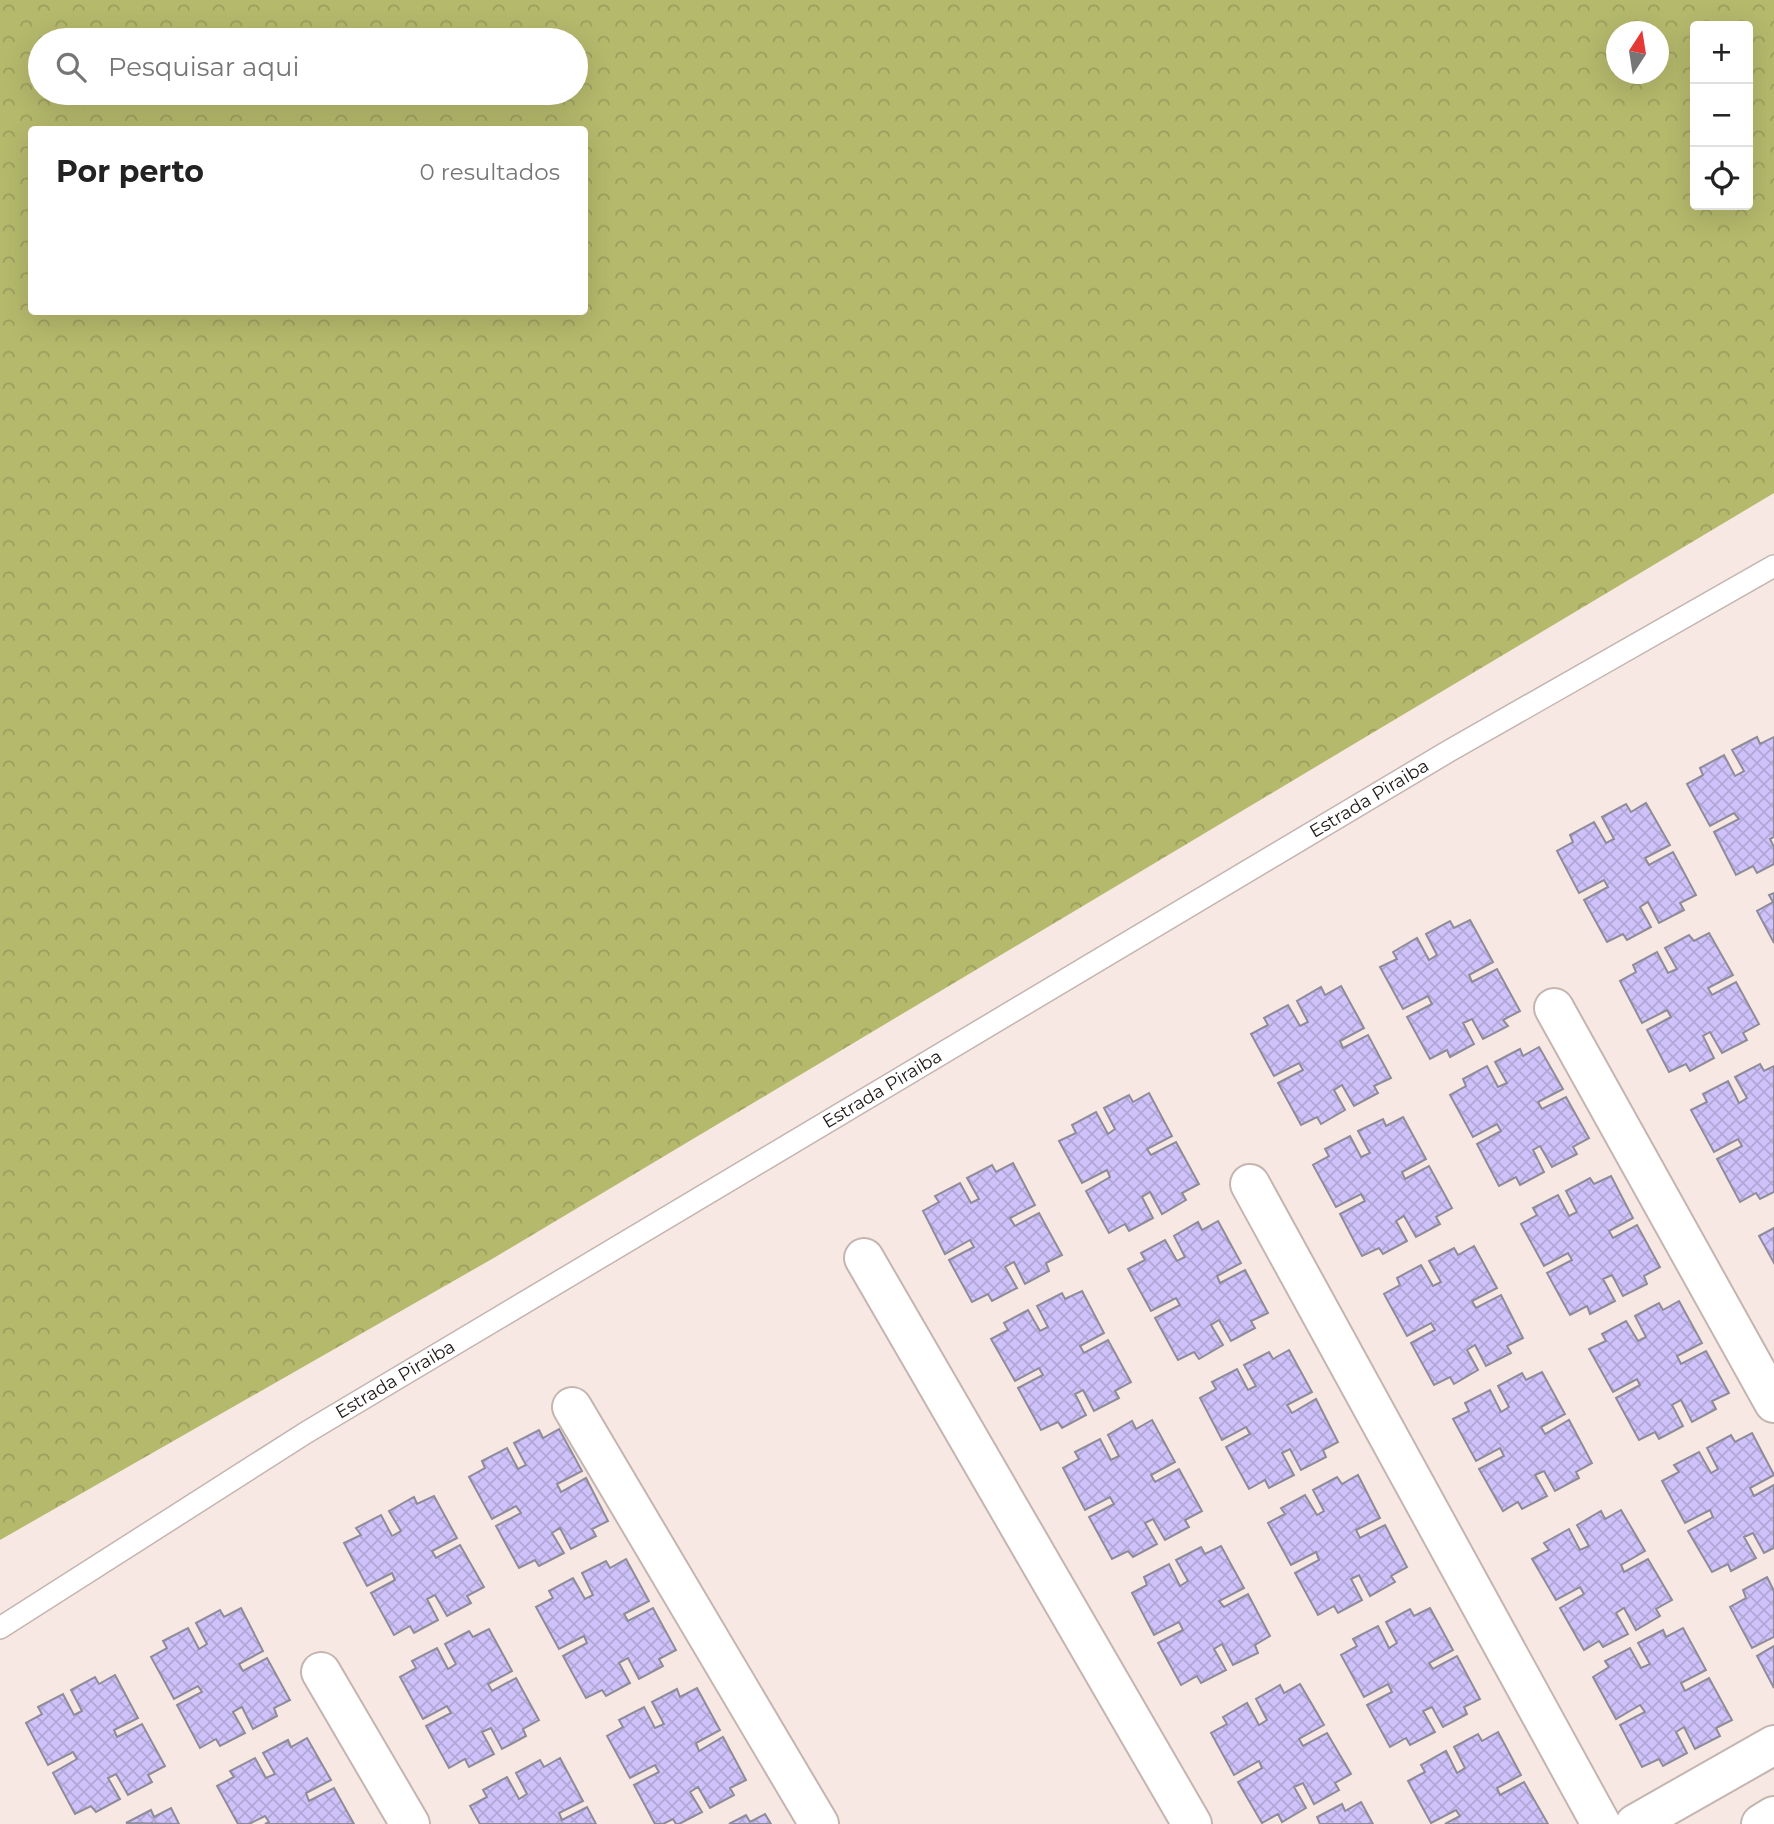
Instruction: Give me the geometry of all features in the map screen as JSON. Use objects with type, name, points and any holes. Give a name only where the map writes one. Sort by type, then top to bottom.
[{"type":"street","points":[[1554,1008],[1774,1403]]},
{"type":"street","points":[[1250,1184],[1601,1824]]},
{"type":"street","points":[[864,1258],[1192,1824]]},
{"type":"street","points":[[572,1408],[819,1824]]},
{"type":"street","points":[[321,1672],[410,1824]]},
{"type":"street","points":[[1635,1824],[1774,1745]]},
{"type":"street","points":[[1760,1824],[1774,1816]]},
{"type":"lane","name":"Estrada Piraiba","points":[[0,1628],[307,1433],[477,1330],[1449,751],[1774,566]]},
{"type":"green space","points":[[0,0],[1774,0],[1774,493],[492,1259],[0,1540]]},
{"type":"building","points":[[1757,737],[1760,744],[1774,737],[1774,837],[1770,839],[1774,847],[1774,864],[1757,873],[1753,866],[1736,875],[1714,832],[1739,819],[1734,813],[1710,826],[1687,784],[1703,775],[1700,768],[1724,755],[1735,776],[1744,771],[1732,750]]},
{"type":"building","points":[[1646,803],[1670,845],[1645,858],[1649,865],[1673,852],[1696,895],[1680,903],[1684,910],[1659,923],[1648,902],[1640,907],[1651,927],[1627,940],[1623,934],[1607,942],[1584,900],[1608,887],[1604,880],[1579,893],[1557,851],[1573,842],[1570,835],[1594,822],[1606,843],[1614,839],[1602,817],[1626,804],[1631,812]]},
{"type":"building","points":[[1774,893],[1774,943],[1757,911],[1773,902],[1769,895]]},
{"type":"building","points":[[1470,920],[1493,962],[1469,975],[1472,982],[1497,969],[1520,1011],[1503,1020],[1508,1026],[1483,1039],[1472,1019],[1463,1023],[1474,1044],[1450,1057],[1447,1050],[1430,1059],[1407,1017],[1432,1004],[1428,996],[1403,1009],[1380,967],[1397,959],[1393,952],[1417,938],[1429,960],[1437,955],[1426,934],[1450,921],[1454,928]]},
{"type":"building","points":[[1709,933],[1733,975],[1708,988],[1712,995],[1736,982],[1759,1024],[1743,1033],[1747,1040],[1722,1053],[1710,1032],[1703,1036],[1714,1058],[1690,1071],[1686,1064],[1669,1072],[1647,1030],[1671,1017],[1667,1010],[1642,1023],[1620,981],[1636,972],[1633,965],[1657,952],[1668,973],[1677,969],[1665,948],[1689,935],[1694,941]]},
{"type":"building","points":[[1341,986],[1364,1028],[1340,1041],[1343,1048],[1368,1035],[1391,1078],[1374,1086],[1378,1093],[1354,1106],[1342,1085],[1334,1090],[1345,1110],[1321,1124],[1317,1117],[1301,1125],[1278,1083],[1303,1070],[1299,1063],[1274,1076],[1251,1034],[1268,1025],[1264,1018],[1288,1005],[1300,1026],[1308,1022],[1297,1001],[1321,987],[1325,995]]},
{"type":"building","points":[[1539,1047],[1563,1089],[1538,1102],[1542,1109],[1566,1097],[1589,1138],[1573,1147],[1577,1154],[1552,1167],[1540,1146],[1533,1150],[1544,1172],[1520,1185],[1516,1177],[1499,1186],[1477,1144],[1501,1131],[1497,1124],[1473,1137],[1450,1095],[1466,1086],[1463,1079],[1487,1066],[1498,1087],[1507,1083],[1495,1062],[1520,1049],[1523,1056]]},
{"type":"building","points":[[1760,1064],[1764,1071],[1774,1066],[1774,1192],[1760,1199],[1756,1193],[1740,1202],[1717,1159],[1742,1146],[1738,1139],[1714,1152],[1691,1110],[1707,1102],[1703,1094],[1728,1081],[1739,1103],[1747,1098],[1735,1077]]},
{"type":"building","points":[[1149,1093],[1172,1136],[1147,1149],[1151,1155],[1176,1142],[1199,1184],[1182,1193],[1186,1200],[1162,1214],[1150,1192],[1142,1197],[1153,1218],[1129,1231],[1125,1224],[1109,1233],[1086,1191],[1110,1177],[1107,1170],[1082,1183],[1059,1141],[1076,1133],[1072,1125],[1096,1112],[1108,1134],[1115,1129],[1104,1108],[1129,1095],[1133,1102]]},
{"type":"building","points":[[1403,1117],[1426,1159],[1402,1172],[1405,1179],[1429,1166],[1452,1208],[1436,1217],[1440,1224],[1416,1237],[1404,1216],[1396,1221],[1407,1241],[1383,1254],[1379,1248],[1362,1256],[1340,1214],[1365,1201],[1361,1194],[1336,1207],[1313,1165],[1329,1156],[1325,1149],[1350,1136],[1361,1157],[1370,1153],[1358,1131],[1383,1119],[1386,1126]]},
{"type":"building","points":[[1013,1163],[1035,1205],[1010,1218],[1015,1226],[1039,1213],[1062,1255],[1046,1263],[1049,1271],[1025,1284],[1014,1262],[1005,1267],[1017,1288],[992,1301],[988,1294],[972,1302],[949,1260],[974,1247],[970,1240],[945,1254],[923,1211],[939,1202],[935,1196],[960,1183],[971,1203],[979,1199],[967,1178],[992,1165],[996,1172]]},
{"type":"building","points":[[1611,1176],[1633,1218],[1609,1231],[1613,1238],[1637,1225],[1660,1267],[1644,1276],[1647,1284],[1623,1296],[1612,1275],[1603,1279],[1615,1301],[1590,1314],[1587,1306],[1570,1315],[1547,1273],[1572,1260],[1568,1253],[1544,1266],[1521,1224],[1537,1215],[1533,1208],[1558,1195],[1569,1216],[1577,1212],[1566,1191],[1590,1178],[1594,1184]]},
{"type":"building","points":[[1218,1221],[1241,1263],[1217,1276],[1220,1283],[1245,1270],[1268,1313],[1251,1321],[1255,1328],[1231,1341],[1219,1320],[1211,1325],[1223,1345],[1199,1359],[1194,1352],[1178,1360],[1155,1318],[1180,1305],[1176,1298],[1151,1311],[1128,1269],[1145,1260],[1141,1253],[1165,1240],[1177,1261],[1185,1257],[1174,1236],[1198,1222],[1202,1230]]},
{"type":"building","points":[[1774,1228],[1774,1263],[1759,1236]]},
{"type":"building","points":[[1474,1246],[1497,1288],[1472,1301],[1476,1308],[1501,1295],[1523,1338],[1507,1346],[1511,1353],[1486,1366],[1475,1345],[1467,1350],[1478,1370],[1454,1384],[1450,1377],[1434,1385],[1411,1343],[1435,1330],[1431,1323],[1407,1336],[1384,1294],[1400,1285],[1397,1278],[1421,1265],[1433,1286],[1441,1282],[1429,1261],[1454,1248],[1458,1255]]},
{"type":"building","points":[[1082,1291],[1104,1333],[1080,1346],[1084,1353],[1108,1340],[1131,1382],[1115,1391],[1119,1398],[1094,1411],[1083,1390],[1075,1394],[1086,1415],[1062,1428],[1058,1422],[1041,1430],[1018,1388],[1043,1375],[1039,1368],[1015,1381],[991,1339],[1008,1330],[1004,1323],[1028,1310],[1040,1331],[1048,1327],[1037,1306],[1062,1293],[1065,1299]]},
{"type":"building","points":[[1679,1301],[1702,1343],[1677,1356],[1681,1364],[1706,1351],[1729,1393],[1712,1401],[1716,1409],[1692,1422],[1681,1400],[1672,1405],[1683,1426],[1659,1439],[1655,1432],[1639,1440],[1616,1398],[1640,1385],[1637,1379],[1613,1392],[1589,1349],[1606,1341],[1602,1334],[1626,1321],[1638,1341],[1646,1337],[1635,1316],[1659,1303],[1663,1310]]},
{"type":"building","points":[[1289,1350],[1312,1392],[1287,1405],[1292,1413],[1316,1399],[1338,1442],[1323,1450],[1326,1457],[1301,1470],[1290,1449],[1282,1453],[1294,1475],[1269,1488],[1265,1480],[1249,1489],[1226,1447],[1250,1434],[1246,1427],[1222,1440],[1200,1398],[1216,1389],[1212,1382],[1237,1369],[1248,1390],[1256,1386],[1244,1365],[1269,1352],[1273,1359]]},
{"type":"building","points":[[1542,1372],[1565,1414],[1541,1427],[1545,1434],[1569,1420],[1592,1463],[1576,1472],[1579,1478],[1555,1491],[1544,1471],[1535,1475],[1547,1496],[1522,1509],[1518,1502],[1503,1511],[1479,1469],[1504,1456],[1500,1448],[1476,1461],[1453,1419],[1469,1411],[1465,1403],[1490,1390],[1501,1412],[1509,1407],[1498,1386],[1522,1373],[1526,1380]]},
{"type":"building","points":[[1152,1420],[1175,1462],[1151,1475],[1155,1482],[1179,1469],[1202,1511],[1185,1520],[1189,1527],[1165,1540],[1153,1519],[1145,1523],[1157,1544],[1133,1557],[1128,1551],[1112,1559],[1089,1517],[1114,1504],[1110,1497],[1085,1510],[1063,1468],[1079,1459],[1075,1452],[1100,1439],[1111,1460],[1119,1456],[1108,1435],[1132,1421],[1136,1429]]},
{"type":"building","points":[[559,1429],[582,1471],[557,1484],[561,1492],[586,1478],[608,1521],[592,1529],[596,1536],[571,1549],[560,1528],[552,1533],[564,1553],[539,1566],[535,1560],[519,1568],[496,1526],[521,1513],[516,1506],[492,1519],[469,1477],[485,1468],[482,1461],[507,1448],[518,1469],[526,1465],[514,1443],[539,1430],[543,1438]]},
{"type":"building","points":[[1752,1433],[1774,1475],[1750,1488],[1754,1496],[1774,1485],[1774,1548],[1764,1553],[1753,1533],[1744,1537],[1756,1558],[1731,1571],[1728,1564],[1712,1572],[1688,1531],[1713,1517],[1710,1510],[1685,1523],[1662,1481],[1679,1472],[1674,1465],[1699,1452],[1711,1473],[1718,1469],[1707,1448],[1731,1435],[1735,1442]]},
{"type":"building","points":[[1358,1475],[1380,1518],[1356,1530],[1360,1538],[1385,1525],[1407,1567],[1391,1576],[1395,1582],[1370,1596],[1359,1575],[1351,1579],[1362,1600],[1338,1613],[1334,1606],[1318,1615],[1295,1573],[1319,1560],[1316,1552],[1291,1565],[1268,1523],[1285,1514],[1281,1508],[1305,1495],[1317,1515],[1324,1511],[1313,1490],[1337,1477],[1342,1484]]},
{"type":"building","points":[[434,1496],[457,1538],[432,1551],[436,1558],[460,1545],[484,1587],[467,1596],[471,1603],[447,1616],[435,1595],[427,1599],[438,1620],[414,1633],[410,1626],[394,1635],[371,1593],[395,1580],[392,1573],[367,1586],[344,1543],[361,1535],[356,1528],[381,1515],[392,1536],[401,1531],[389,1511],[414,1497],[417,1504]]},
{"type":"building","points":[[1621,1510],[1645,1551],[1621,1565],[1624,1572],[1648,1559],[1672,1600],[1656,1609],[1660,1616],[1636,1630],[1624,1608],[1616,1613],[1628,1634],[1603,1647],[1599,1641],[1584,1650],[1560,1608],[1584,1594],[1580,1587],[1556,1600],[1532,1559],[1549,1550],[1544,1543],[1569,1529],[1580,1550],[1589,1546],[1577,1525],[1601,1511],[1605,1519]]},
{"type":"building","points":[[1221,1546],[1244,1588],[1219,1601],[1224,1607],[1248,1594],[1270,1636],[1255,1645],[1258,1653],[1233,1665],[1222,1644],[1214,1649],[1226,1670],[1201,1683],[1197,1676],[1181,1685],[1158,1643],[1183,1630],[1179,1622],[1154,1635],[1132,1593],[1147,1585],[1144,1577],[1169,1564],[1180,1586],[1188,1581],[1176,1560],[1201,1547],[1205,1554]]},
{"type":"building","points":[[626,1559],[649,1601],[624,1614],[628,1621],[653,1608],[676,1650],[659,1659],[663,1666],[639,1679],[628,1658],[619,1663],[630,1683],[606,1696],[602,1690],[586,1698],[563,1656],[587,1643],[584,1636],[559,1649],[536,1607],[553,1598],[549,1591],[573,1578],[585,1599],[593,1595],[582,1573],[606,1561],[610,1568]]},
{"type":"building","points":[[1767,1577],[1774,1591],[1774,1637],[1752,1648],[1730,1607],[1746,1598],[1743,1590]]},
{"type":"building","points":[[241,1608],[263,1651],[239,1664],[243,1671],[267,1658],[290,1700],[274,1708],[277,1716],[253,1729],[242,1707],[233,1712],[245,1733],[220,1746],[216,1739],[200,1748],[177,1705],[202,1692],[198,1686],[174,1699],[151,1657],[167,1648],[163,1641],[188,1628],[199,1649],[207,1644],[196,1623],[220,1610],[224,1617]]},
{"type":"building","points":[[1430,1608],[1453,1650],[1429,1663],[1433,1669],[1457,1656],[1480,1699],[1464,1707],[1467,1714],[1443,1727],[1432,1707],[1423,1711],[1435,1732],[1410,1745],[1406,1738],[1390,1747],[1367,1705],[1392,1692],[1388,1684],[1364,1697],[1341,1655],[1357,1646],[1353,1639],[1378,1626],[1389,1648],[1397,1643],[1386,1622],[1410,1609],[1414,1616]]},
{"type":"building","points":[[1683,1628],[1706,1670],[1681,1683],[1685,1691],[1709,1678],[1732,1720],[1716,1728],[1720,1736],[1695,1749],[1684,1727],[1676,1732],[1687,1753],[1663,1766],[1659,1759],[1642,1767],[1620,1725],[1645,1712],[1640,1705],[1616,1719],[1593,1677],[1609,1667],[1605,1661],[1630,1648],[1641,1668],[1650,1664],[1638,1643],[1663,1630],[1666,1637]]},
{"type":"building","points":[[489,1629],[512,1671],[488,1684],[492,1691],[516,1678],[539,1720],[523,1729],[526,1736],[502,1749],[491,1728],[482,1732],[494,1754],[469,1767],[465,1759],[449,1768],[426,1726],[451,1713],[447,1706],[423,1719],[400,1677],[416,1668],[412,1661],[437,1648],[448,1669],[456,1664],[445,1644],[469,1631],[473,1637]]},
{"type":"building","points":[[1774,1646],[1774,1688],[1757,1656]]},
{"type":"building","points":[[115,1675],[138,1718],[114,1730],[117,1737],[142,1724],[165,1766],[148,1775],[152,1782],[128,1795],[116,1774],[108,1778],[120,1799],[96,1812],[91,1806],[75,1814],[53,1773],[77,1759],[73,1752],[48,1765],[26,1723],[42,1714],[38,1707],[63,1694],[74,1715],[82,1711],[71,1690],[95,1677],[99,1684]]},
{"type":"building","points":[[1300,1684],[1324,1725],[1299,1739],[1303,1746],[1327,1733],[1351,1774],[1335,1783],[1339,1790],[1314,1804],[1303,1783],[1294,1787],[1306,1808],[1282,1822],[1278,1814],[1262,1823],[1238,1782],[1262,1768],[1259,1761],[1234,1775],[1211,1733],[1227,1724],[1223,1717],[1247,1703],[1259,1725],[1267,1720],[1256,1699],[1280,1685],[1284,1693]]},
{"type":"building","points":[[697,1688],[720,1730],[696,1743],[699,1751],[723,1737],[746,1780],[730,1788],[734,1795],[710,1808],[698,1787],[690,1792],[702,1812],[679,1824],[673,1819],[663,1824],[655,1824],[634,1785],[659,1772],[655,1765],[630,1778],[607,1736],[623,1727],[619,1720],[644,1707],[655,1728],[664,1724],[652,1702],[677,1689],[680,1697]]},
{"type":"building","points":[[1498,1732],[1521,1775],[1497,1788],[1500,1795],[1524,1782],[1548,1824],[1445,1824],[1460,1816],[1456,1810],[1431,1823],[1408,1781],[1425,1772],[1421,1765],[1446,1751],[1457,1773],[1465,1768],[1454,1747],[1478,1734],[1482,1741]]},
{"type":"building","points":[[307,1738],[331,1780],[306,1793],[309,1801],[334,1788],[354,1824],[265,1824],[269,1822],[265,1816],[249,1824],[238,1824],[217,1786],[234,1777],[230,1771],[255,1758],[266,1778],[275,1774],[263,1753],[288,1740],[291,1747]]},
{"type":"building","points":[[560,1758],[583,1801],[559,1813],[562,1820],[587,1807],[596,1824],[480,1824],[470,1806],[487,1797],[483,1790],[507,1777],[519,1799],[527,1794],[516,1773],[540,1760],[544,1767]]},
{"type":"building","points":[[1361,1802],[1373,1824],[1320,1824],[1317,1817],[1342,1804],[1345,1811]]},
{"type":"building","points":[[171,1808],[179,1824],[126,1823],[151,1810],[154,1817]]},
{"type":"building","points":[[765,1814],[771,1824],[729,1824],[746,1815],[750,1822]]}]
